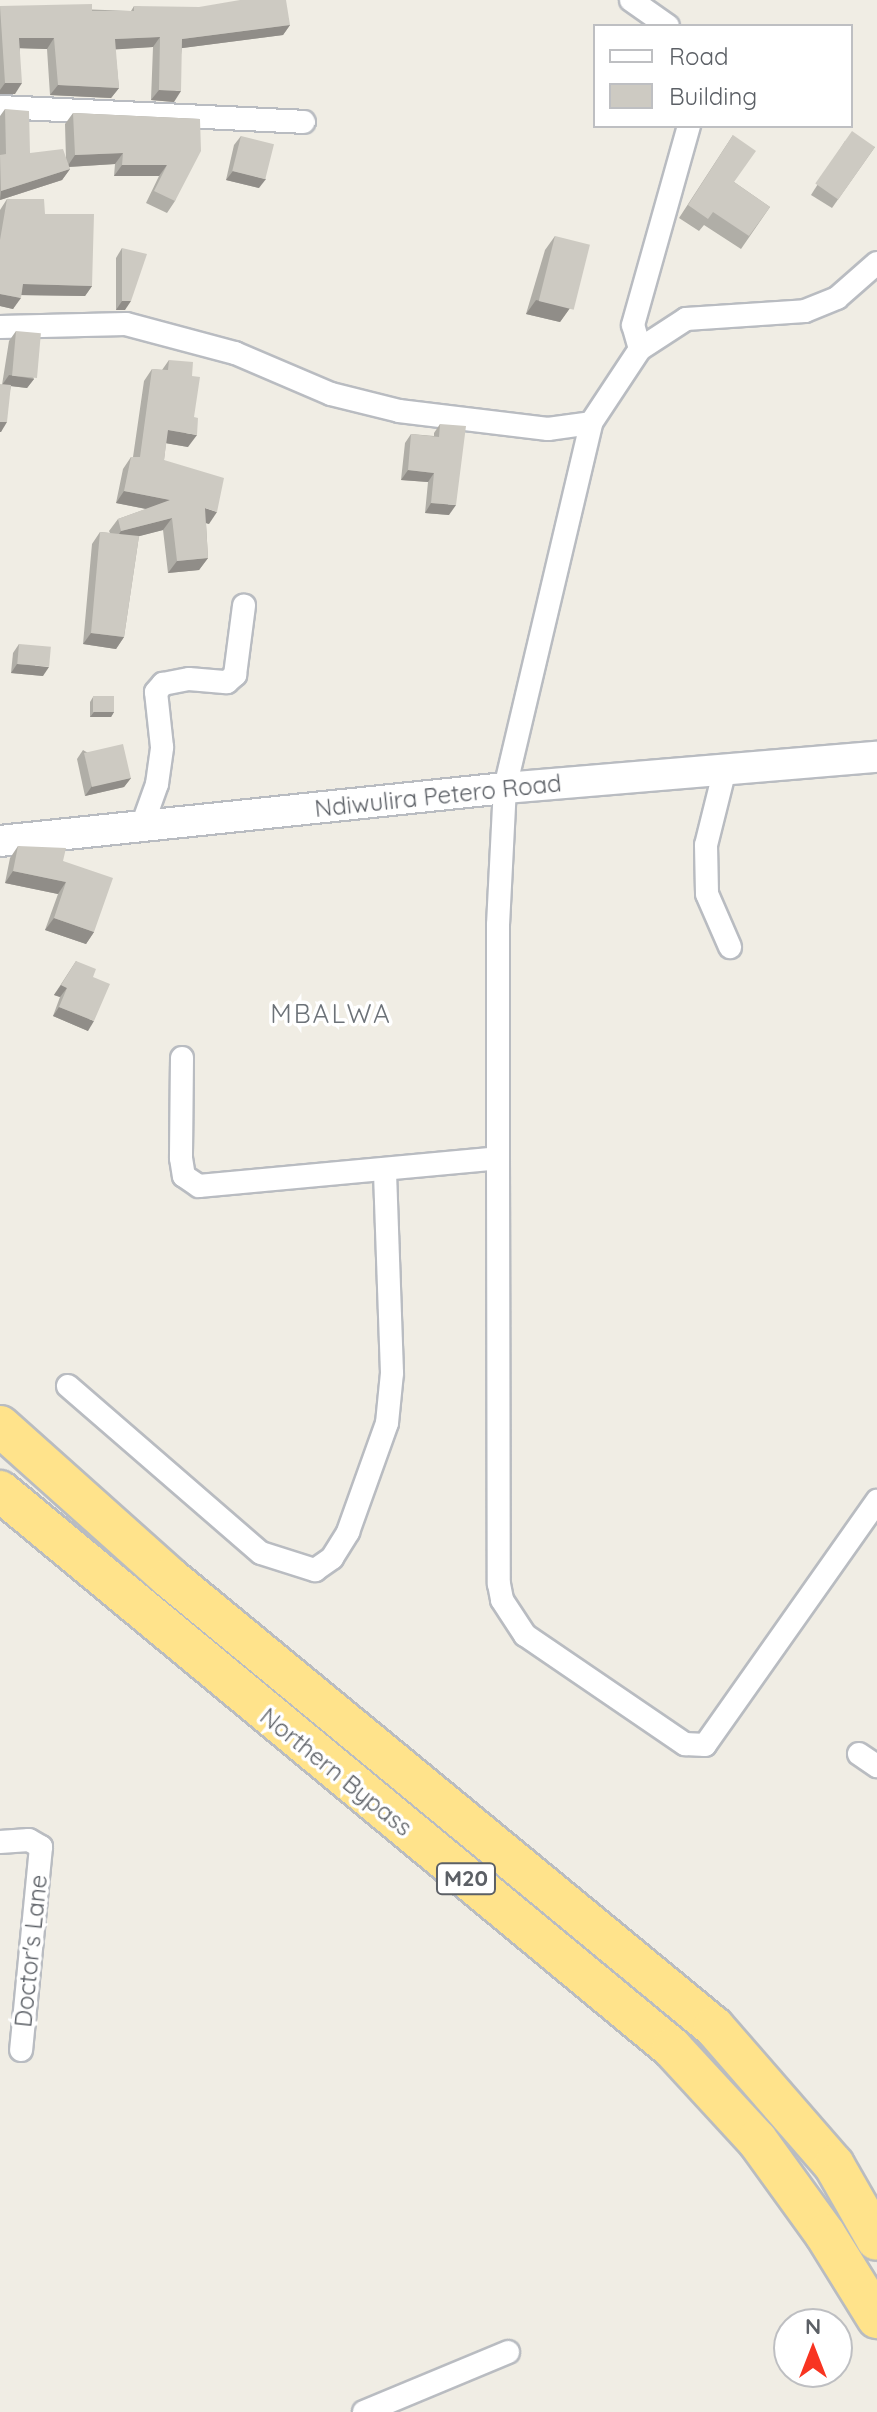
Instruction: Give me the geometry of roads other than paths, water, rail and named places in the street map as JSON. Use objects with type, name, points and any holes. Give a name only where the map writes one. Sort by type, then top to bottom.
[{"type":"highway","name":"Northern Bypass","points":[[0,1426],[170,1578],[714,2027],[834,2165],[877,2240]]},
{"type":"highway","name":"Northern Bypass","points":[[0,1491],[672,2048],[757,2140],[825,2234],[877,2318]]},
{"type":"street","points":[[631,0],[665,24]]},
{"type":"street","points":[[0,107],[304,122]]},
{"type":"street","points":[[640,349],[633,325],[688,128]]},
{"type":"street","points":[[877,263],[837,298],[805,311],[686,319],[640,349],[591,423],[505,788],[498,925],[499,1584],[502,1600],[525,1635],[685,1744],[705,1745],[877,1501]]},
{"type":"street","points":[[0,327],[126,324],[235,353],[331,394],[399,411],[548,429],[591,423]]},
{"type":"street","points":[[142,826],[157,784],[162,747],[156,692],[163,684],[189,679],[227,682],[235,675],[244,606]]},
{"type":"street","name":"Ndiwulira Petero Road","points":[[0,841],[505,788],[877,757]]},
{"type":"street","points":[[725,769],[706,845],[707,894],[730,947]]},
{"type":"street","points":[[182,1058],[181,1158],[184,1176],[199,1186],[385,1171],[498,1158]]},
{"type":"street","points":[[68,1386],[261,1553],[299,1568],[315,1570],[324,1564],[348,1532],[387,1423],[392,1373],[385,1171]]},
{"type":"street","name":"Doctor's Lane","points":[[0,1842],[29,1840],[41,1847],[21,2050]]},
{"type":"street","points":[[364,2412],[508,2352]]},
{"type":"district","name":"MBALWA","points":[[331,1014]]}]
